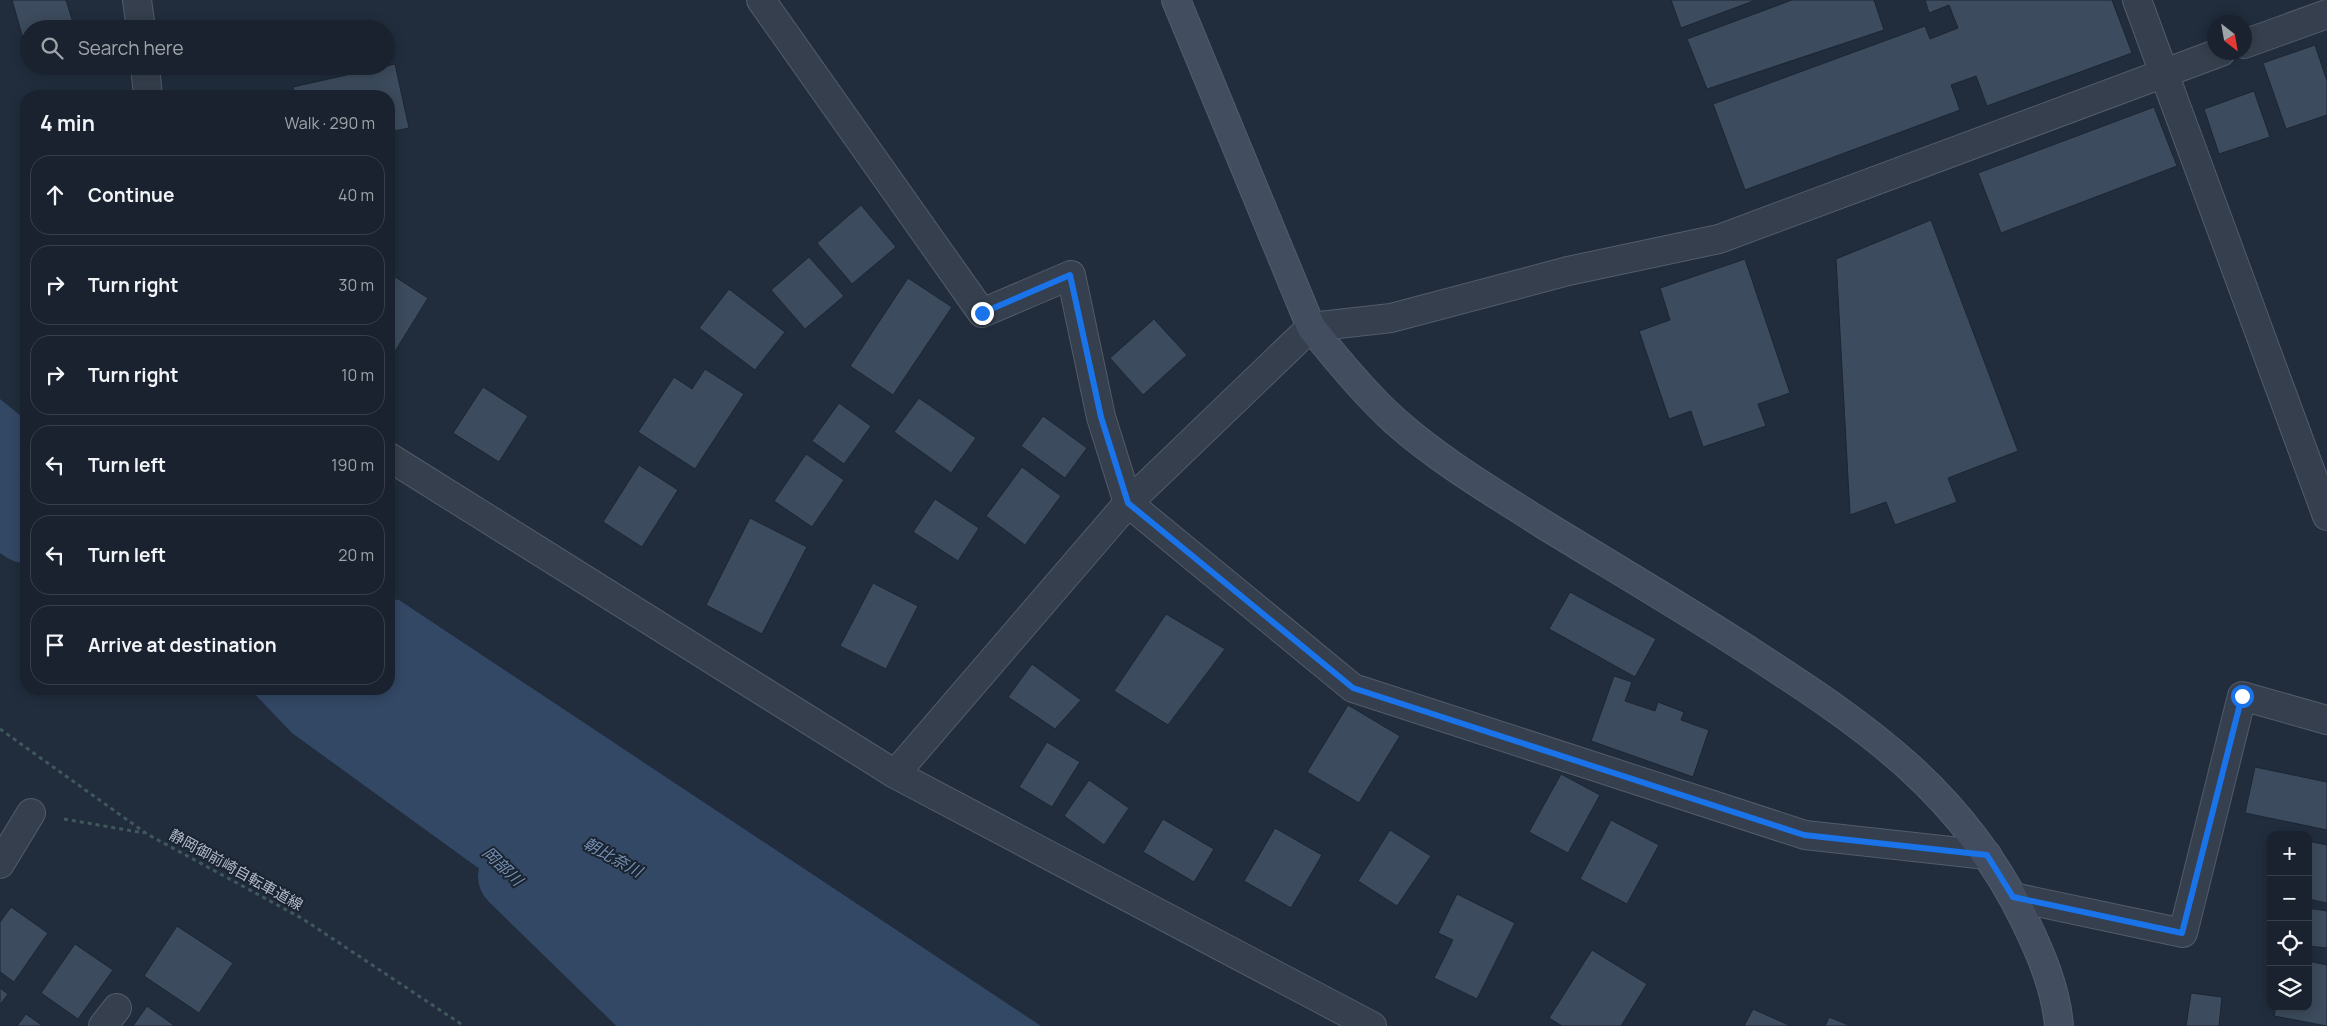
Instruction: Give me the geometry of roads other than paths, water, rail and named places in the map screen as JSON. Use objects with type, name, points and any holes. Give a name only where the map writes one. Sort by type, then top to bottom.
[{"type":"street","points":[[137,0],[140,20]]},
{"type":"street","points":[[760,0],[982,313],[1070,275],[1101,417],[1128,503],[1353,688],[1804,835],[1987,855]]},
{"type":"street","points":[[1176,0],[1310,327],[1340,365],[1395,421],[1439,455],[1493,493],[1824,699],[1877,739],[1920,776],[1953,811],[1987,855],[2013,897],[2045,963],[2059,1026]]},
{"type":"street","points":[[2137,0],[2327,516]]},
{"type":"street","points":[[2252,41],[2327,14]]},
{"type":"street","points":[[895,774],[1128,503],[1310,327],[1391,318],[1568,271],[1719,239],[2207,57]]},
{"type":"street","points":[[146,75],[147,90]]},
{"type":"street","points":[[395,461],[895,774],[1372,1026]]},
{"type":"street","points":[[2013,897],[2182,933],[2242,696],[2327,720]]},
{"type":"street","points":[[0,864],[31,813]]},
{"type":"water","points":[[0,399],[20,415],[20,523],[0,511]]},
{"type":"water","points":[[395,600],[399,600],[1041,1026],[696,1026],[292,733],[256,695],[395,695]]},
{"type":"waterway","name":"朝比奈川","points":[[0,510],[20,523]]},
{"type":"waterway","name":"岡部川","points":[[514,876],[668,1026]]}]
